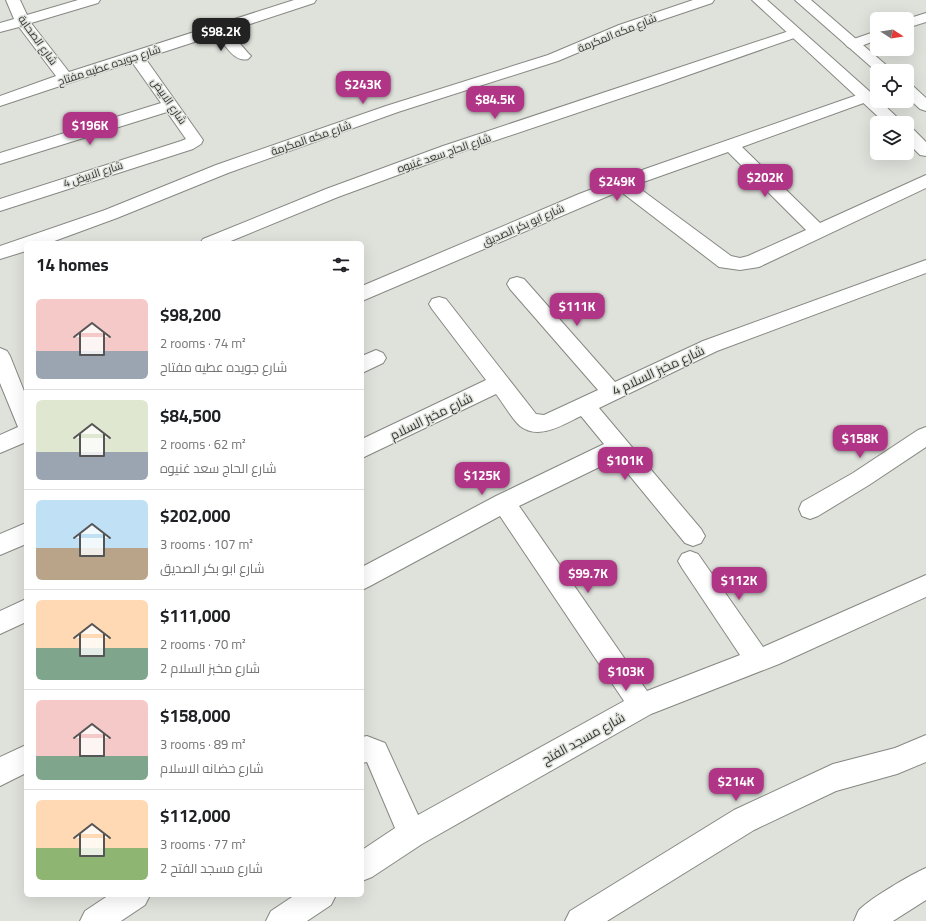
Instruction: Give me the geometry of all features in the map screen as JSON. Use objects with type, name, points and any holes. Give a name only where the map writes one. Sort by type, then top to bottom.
[{"type":"street","name":"شارع الصحابة","points":[[13,0],[22,21],[66,78]]},
{"type":"street","points":[[0,28],[93,0]]},
{"type":"street","name":"شارع جويده عطيه مفتاح","points":[[0,101],[66,78],[310,0]]},
{"type":"street","name":"شارع مكه المكرمة","points":[[36,241],[111,214],[222,169],[392,109],[553,58],[624,28],[707,0]]},
{"type":"street","points":[[759,0],[887,116]]},
{"type":"street","points":[[802,0],[877,64]]},
{"type":"street","points":[[914,21],[926,17]]},
{"type":"street","points":[[219,29],[243,56]]},
{"type":"street","name":"شارع الحاج سعد غنيوه","points":[[214,241],[332,193],[442,153],[795,33]]},
{"type":"street","points":[[853,44],[870,38]]},
{"type":"street","name":"شارع الابيض","points":[[136,56],[194,137],[195,140],[187,145]]},
{"type":"street","points":[[914,95],[926,106]]},
{"type":"street","name":"شارع ابو بكر الصديق","points":[[364,293],[585,198],[731,144],[866,97]]},
{"type":"street","points":[[0,160],[171,105]]},
{"type":"street","points":[[914,140],[926,151]]},
{"type":"street","points":[[731,144],[819,232]]},
{"type":"street","name":"شارع الابيض 4","points":[[0,205],[187,145]]},
{"type":"street","points":[[622,184],[726,262],[740,264],[752,262],[926,181]]},
{"type":"street","points":[[0,253],[24,245]]},
{"type":"street","name":"شارع مخبز السلام 4","points":[[439,304],[528,420],[536,423],[546,423],[710,346],[926,266]]},
{"type":"street","points":[[517,284],[612,392]]},
{"type":"street","points":[[0,356],[24,418]]},
{"type":"street","name":"شارع مخبز السلام","points":[[364,448],[499,383]]},
{"type":"street","points":[[584,405],[693,536]]},
{"type":"street","points":[[0,444],[24,434]]},
{"type":"street","points":[[810,509],[861,479],[926,436]]},
{"type":"street","points":[[364,578],[504,504],[619,447]]},
{"type":"street","points":[[504,504],[642,705]]},
{"type":"street","points":[[0,545],[24,534]]},
{"type":"street","points":[[690,561],[758,660]]},
{"type":"street","name":"شارع مسجد الفتح","points":[[364,866],[412,834],[642,705],[758,660],[842,625],[926,586]]},
{"type":"street","points":[[0,623],[24,611]]},
{"type":"street","points":[[580,921],[744,820],[833,778],[897,761],[926,748]]},
{"type":"street","points":[[364,750],[376,752],[412,834]]},
{"type":"street","points":[[0,772],[24,759]]},
{"type":"street","points":[[869,921],[926,883]]},
{"type":"street","points":[[95,921],[132,897]]},
{"type":"street","points":[[281,921],[317,897]]}]
